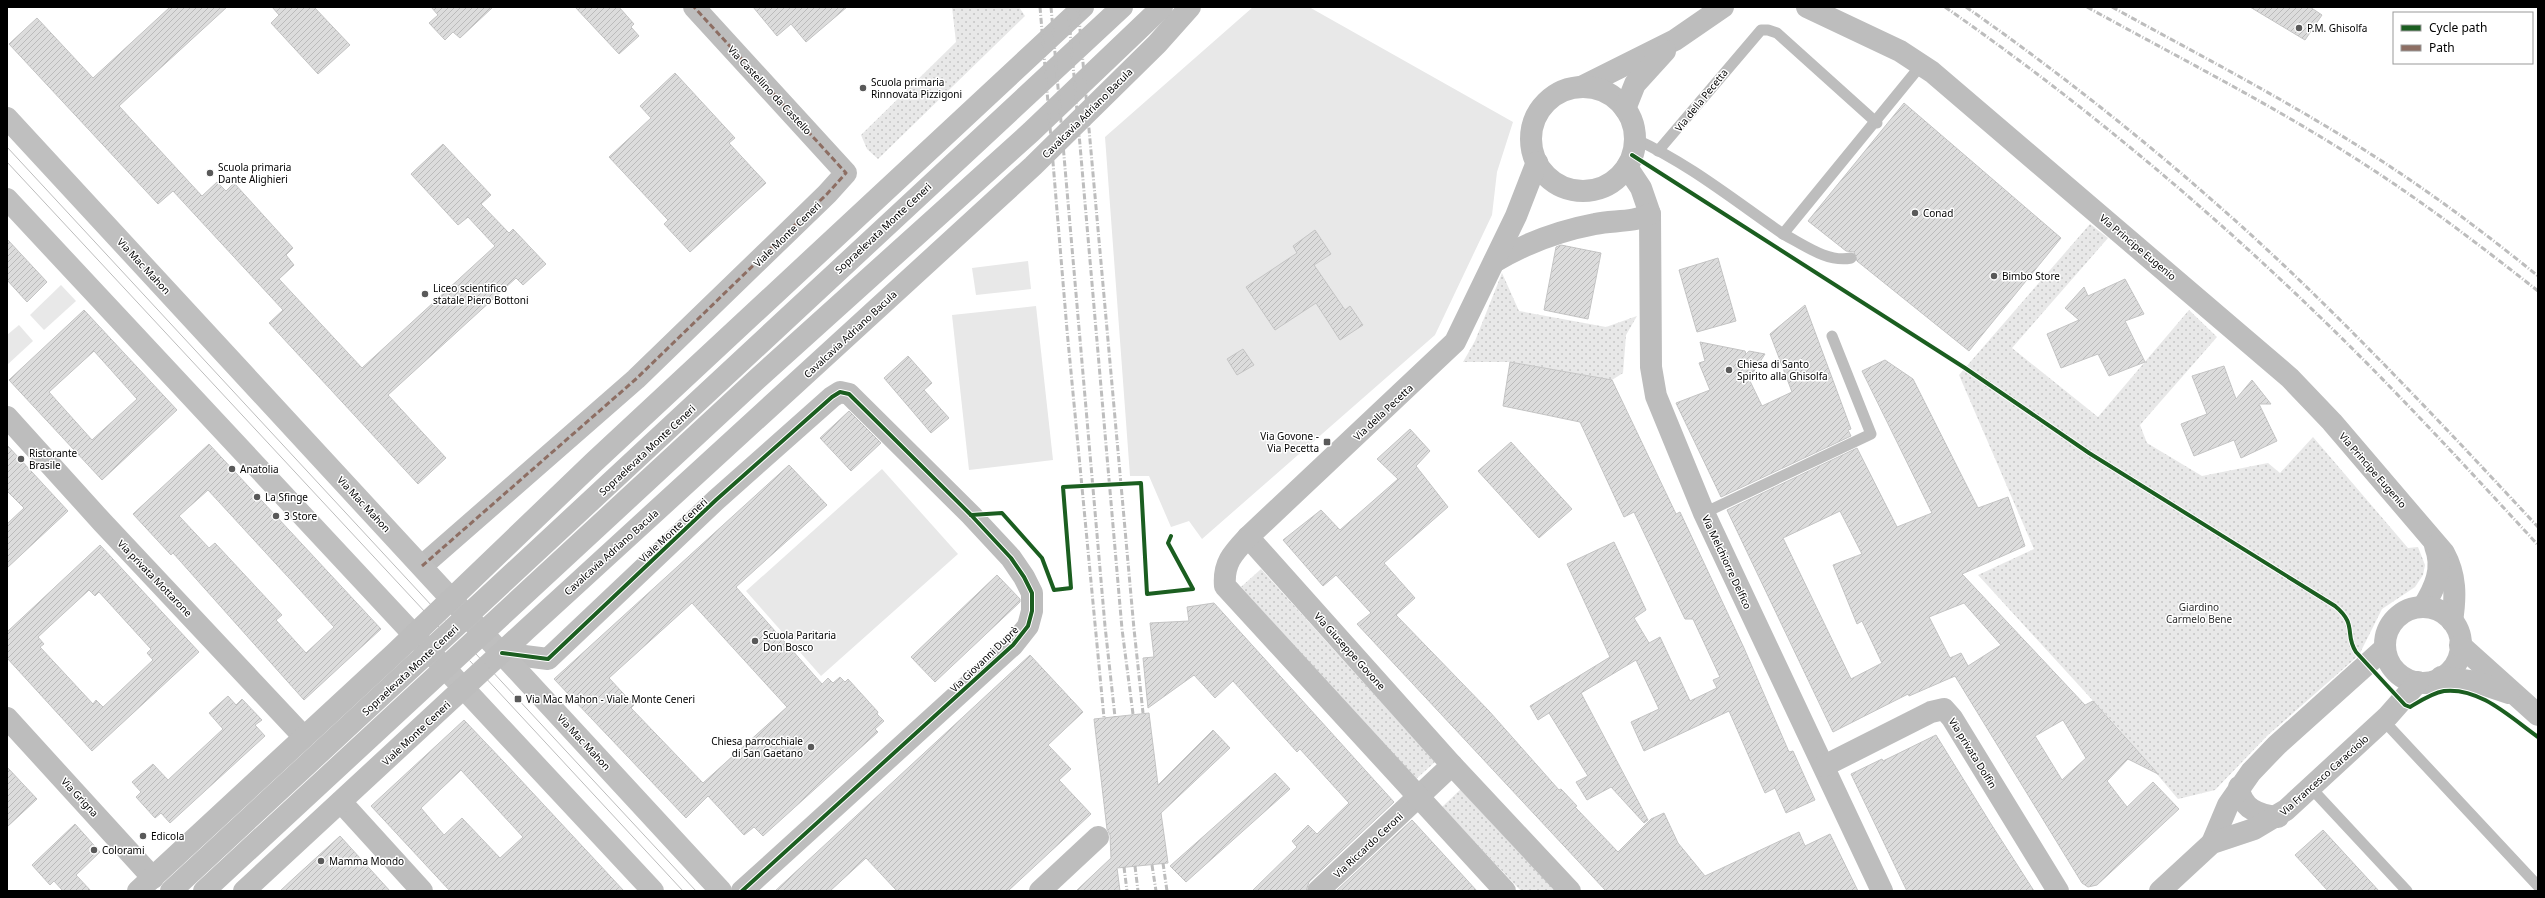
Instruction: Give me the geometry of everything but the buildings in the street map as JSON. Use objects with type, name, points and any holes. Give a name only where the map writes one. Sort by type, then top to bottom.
[{"type":"main road","name":"Via Castellino da Castello","points":[[694,7],[846,173]]},
{"type":"main road","points":[[146,884],[452,599],[594,462],[1083,7]]},
{"type":"main road","name":"Sopraelevata Monte Ceneri","points":[[171,891],[622,474],[1122,7]]},
{"type":"main road","name":"Cavalcavia Adriano Bacula","points":[[502,653],[1033,166],[1156,44],[1190,7]]},
{"type":"main road","points":[[1580,88],[1606,93],[1625,109],[1634,127],[1635,139],[1632,155],[1627,167],[1614,181],[1596,189],[1577,191],[1559,185],[1548,178],[1536,162],[1531,138],[1538,113],[1556,95],[1580,88],[1675,40],[1723,7]]},
{"type":"main road","name":"Via Principe Eugenio","points":[[1807,7],[1900,51],[1922,64],[2281,370],[2320,409],[2444,553],[2452,570],[2455,598],[2452,621],[2458,632],[2460,645]]},
{"type":"main road","points":[[204,891],[931,220],[1031,132],[1158,11]]},
{"type":"main road","points":[[1625,109],[1635,84],[1675,40]]},
{"type":"main road","name":"Via Mac Mahon","points":[[7,118],[721,891]]},
{"type":"main road","name":"Via della Pecetta","points":[[1418,799],[1225,586],[1224,574],[1229,557],[1248,537],[1448,351],[1465,325],[1516,216],[1536,162]]},
{"type":"main road","name":"Via Melchiorre Delfico","points":[[1627,167],[1641,188],[1650,214],[1653,381],[1656,396],[1704,513],[1882,891]]},
{"type":"main road","name":"Viale Monte Ceneri","points":[[422,566],[636,379],[828,194],[846,173]]},
{"type":"main road","name":"Via della Pecetta","points":[[1516,216],[1540,196],[1559,185]]},
{"type":"main road","points":[[7,199],[654,891]]},
{"type":"main road","points":[[1494,262],[1520,247],[1547,236],[1597,223],[1642,218],[1650,214]]},
{"type":"main road","name":"Viale Monte Ceneri","points":[[244,891],[502,653],[548,659],[711,505],[832,397],[840,392],[849,394]]},
{"type":"main road","name":"Via Giovanni Duprè","points":[[742,891],[1013,645],[1028,626],[1032,611],[1032,593],[1011,558],[849,394]]},
{"type":"main road","name":"Via privata Mottarone","points":[[7,417],[103,523],[304,737]]},
{"type":"main road","name":"Via Principe Eugenio","points":[[2424,607],[2438,576],[2438,552],[2430,536]]},
{"type":"main road","name":"Via Giuseppe Govone","points":[[1248,537],[1452,765],[1570,891]]},
{"type":"main road","points":[[2452,621],[2439,611],[2424,607],[2406,611],[2395,619],[2388,630],[2385,648],[2394,669],[2405,678],[2418,682],[2432,681],[2441,677],[2455,664],[2460,645],[2486,666],[2512,694],[2538,715]]},
{"type":"main road","name":"Via Francesco Caracciolo","points":[[2212,843],[2226,809],[2239,787],[2277,745],[2385,648]]},
{"type":"main road","points":[[2441,677],[2476,682],[2512,694]]},
{"type":"main road","name":"Via Francesco Caracciolo","points":[[2160,891],[2212,843],[2254,829],[2278,816],[2311,788],[2383,720],[2418,682]]},
{"type":"main road","points":[[355,690],[379,688],[400,699],[406,706],[410,717],[407,741]]},
{"type":"main road","name":"Via privata Dolfin","points":[[1824,766],[1931,712],[1944,709],[1952,718],[2058,891]]},
{"type":"main road","name":"Via Grigna","points":[[7,718],[146,884]]},
{"type":"main road","points":[[1452,765],[1418,799],[1505,891]]},
{"type":"main road","points":[[2239,787],[2244,801],[2250,809],[2261,814],[2278,816]]},
{"type":"main road","name":"Via Riccardo Ceroni","points":[[1318,891],[1418,799]]},
{"type":"main road","points":[[341,802],[422,891]]},
{"type":"main road","points":[[1040,891],[1098,837]]},
{"type":"lane","name":"Via della Pecetta","points":[[1658,151],[1761,30],[1768,30],[1777,33],[1877,122]]},
{"type":"lane","points":[[1783,234],[1877,122],[1922,64]]},
{"type":"lane","points":[[1635,139],[1688,168],[1783,234],[1830,258],[1842,260],[1851,258]]},
{"type":"lane","points":[[1704,513],[1871,434],[1832,336]]},
{"type":"lane","points":[[2383,720],[2538,886]]},
{"type":"lane","points":[[2311,788],[2407,891]]},
{"type":"green space","points":[[952,7],[1019,7],[1025,16],[878,159],[867,149],[861,135],[956,42]]},
{"type":"green space","points":[[1253,7],[1309,7],[1513,122],[1497,172],[1492,215],[1435,335],[1202,539],[1189,521],[1171,527],[1149,476],[1130,476],[1105,137]],"holes":[[[1315,231],[1331,254],[1314,265],[1345,310],[1350,307],[1363,324],[1340,340],[1316,303],[1275,330],[1306,265],[1293,246]]]},
{"type":"green space","name":"Giardino Carmelo Bene","points":[[2090,224],[2108,238],[2012,348],[2098,417],[2189,310],[2217,337],[2140,425],[2147,443],[2202,476],[2268,463],[2280,473],[2313,437],[2408,548],[2418,547],[2425,565],[2423,575],[2415,587],[2382,609],[2359,655],[2268,735],[2215,790],[2178,799],[2118,728],[1978,575],[2034,549],[1959,375]]},
{"type":"green space","points":[[1028,261],[1031,289],[976,295],[972,268]]},
{"type":"green space","points":[[1502,273],[1519,311],[1606,327],[1637,316],[1626,335],[1623,373],[1612,380],[1510,362],[1463,362],[1475,341]]},
{"type":"green space","points":[[61,285],[76,301],[44,330],[30,315]]},
{"type":"green space","points":[[1036,306],[1053,460],[969,470],[952,315]]},
{"type":"green space","points":[[19,325],[33,341],[7,365],[7,335]]},
{"type":"green space","points":[[882,469],[958,554],[821,676],[746,591]]},
{"type":"green space","points":[[1261,569],[1435,762],[1415,780],[1241,587]]},
{"type":"green space","points":[[1461,789],[1558,891],[1521,891],[1442,807]]},
{"type":"tram line","points":[[7,147],[445,620]]},
{"type":"tram line","points":[[7,162],[439,627]]},
{"type":"tram line","points":[[476,654],[696,891]]},
{"type":"tram line","points":[[470,661],[683,891]]},
{"type":"railway","points":[[1040,7],[1067,330],[1104,718]]},
{"type":"railway","points":[[1051,7],[1105,626],[1115,717]]},
{"type":"railway","points":[[1068,7],[1122,629],[1133,714]]},
{"type":"railway","points":[[1078,7],[1134,629],[1143,713]]},
{"type":"railway","points":[[1945,7],[2043,78],[2090,115],[2184,193],[2274,273],[2318,315],[2430,428],[2538,545]]},
{"type":"railway","points":[[1966,7],[2014,41],[2108,113],[2243,227],[2328,308],[2538,527]]},
{"type":"railway","points":[[2087,7],[2264,103],[2333,144],[2389,180],[2475,242],[2538,291]]},
{"type":"railway","points":[[2112,7],[2279,99],[2377,158],[2459,215],[2538,276]]},
{"type":"railway","points":[[1163,863],[1167,891]]},
{"type":"railway","points":[[1152,865],[1156,891]]},
{"type":"railway","points":[[1135,866],[1138,891]]},
{"type":"railway","points":[[1124,867],[1127,891]]},
{"type":"marked path","points":[[422,566],[636,379],[827,194],[846,173],[694,7]]},
{"type":"cycle path","points":[[1632,155],[1965,368],[2089,453],[2335,606],[2342,613],[2349,624],[2351,640],[2356,652],[2405,705],[2410,707],[2431,695],[2444,691],[2457,691],[2470,694],[2494,705],[2538,737]]},
{"type":"cycle path","points":[[502,653],[548,659],[716,500],[832,397],[840,392],[849,394],[971,515],[1011,558],[1024,577],[1032,593],[1032,611],[1028,626],[1013,645],[742,891]]},
{"type":"cycle path","points":[[971,515],[1002,513],[1042,558],[1054,590],[1071,588],[1063,487],[1141,483],[1147,594],[1193,589],[1168,543],[1171,536]]},
{"type":"place","name":"P.M. Ghisolfa","points":[[2299,28]]},
{"type":"place","name":"Scuola primaria Rinnovata Pizzigoni","points":[[863,88]]},
{"type":"place","name":"Scuola primaria Dante Alighieri","points":[[210,173]]},
{"type":"place","name":"Conad","points":[[1915,213]]},
{"type":"place","name":"Bimbo Store","points":[[1994,276]]},
{"type":"place","name":"Liceo scientifico statale Piero Bottoni","points":[[425,294]]},
{"type":"place","name":"Chiesa di Santo Spirito alla Ghisolfa","points":[[1729,370]]},
{"type":"place","name":"Via Govone - Via Pecetta","points":[[1327,442]]},
{"type":"place","name":"Ristorante Brasile","points":[[21,459]]},
{"type":"place","name":"Anatolia","points":[[232,469]]},
{"type":"place","name":"La Sfinge","points":[[257,497]]},
{"type":"place","name":"3 Store","points":[[276,516]]},
{"type":"place","name":"Scuola Paritaria Don Bosco","points":[[755,641]]},
{"type":"place","name":"Via Mac Mahon - Viale Monte Ceneri","points":[[518,699]]},
{"type":"place","name":"Chiesa parrocchiale di San Gaetano","points":[[811,747]]},
{"type":"place","name":"Edicola","points":[[143,836]]},
{"type":"place","name":"Colorami","points":[[94,850]]},
{"type":"place","name":"Mamma Mondo","points":[[321,861]]}]
